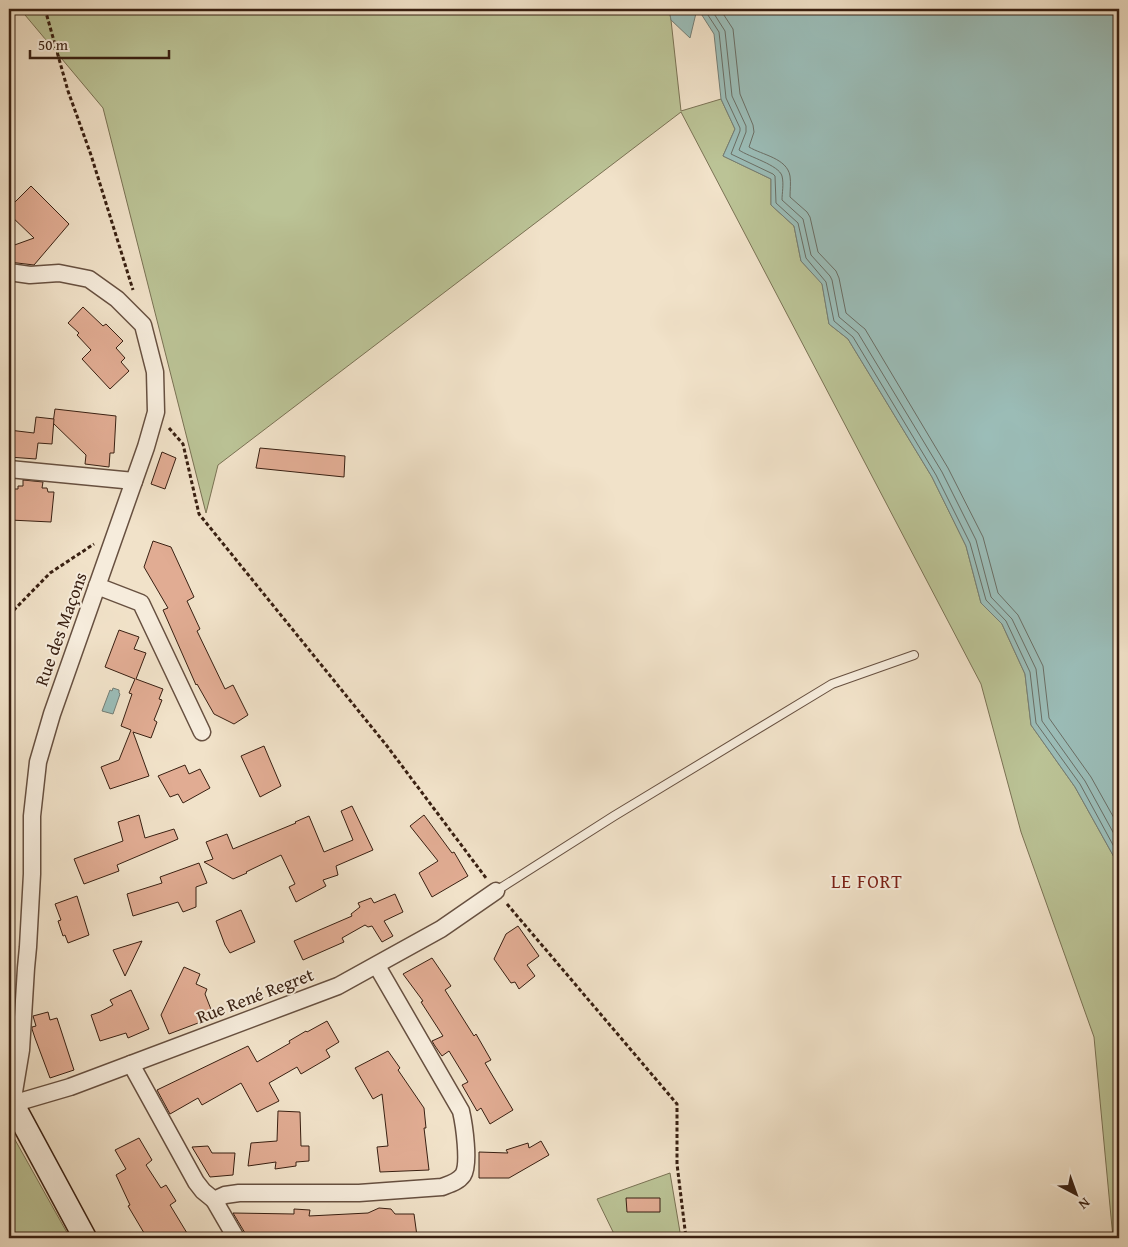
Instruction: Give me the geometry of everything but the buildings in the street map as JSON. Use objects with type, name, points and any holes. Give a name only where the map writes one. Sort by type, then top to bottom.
[{"type":"street","name":"Rue des Maçons","points":[[9,272],[30,275],[59,273],[89,280],[118,299],[143,325],[155,372],[156,412],[146,447],[52,714],[38,762],[32,816],[32,874],[21,1050],[10,1103]]},
{"type":"street","points":[[9,469],[134,481]]},
{"type":"street","points":[[97,586],[141,603],[202,732]]},
{"type":"street","name":"Rue René Regret","points":[[10,1103],[70,1087],[338,986],[441,929],[496,891]]},
{"type":"street","points":[[214,1200],[239,1193],[359,1193],[442,1186],[454,1182],[464,1174],[467,1162],[464,1121],[461,1112],[376,966]]},
{"type":"street","points":[[131,1064],[196,1182],[203,1192],[214,1200],[236,1238]]},
{"type":"street","points":[[10,1103],[85,1238]]},
{"type":"lane","points":[[496,891],[614,816],[832,684],[914,655]]},
{"type":"path","points":[[45,9],[68,91],[91,156],[143,325]]},
{"type":"path","points":[[156,412],[183,444],[199,514],[387,746],[496,891],[677,1104],[677,1164],[686,1238]]},
{"type":"path","points":[[9,615],[50,573],[117,528]]},
{"type":"path","points":[[1119,1155],[1119,1192]]},
{"type":"green space","points":[[20,9],[669,9],[681,111],[721,99],[735,129],[723,156],[771,179],[771,205],[794,226],[801,261],[822,283],[829,324],[848,339],[932,477],[966,546],[981,603],[1002,624],[1025,674],[1031,725],[1075,787],[1119,866],[1119,1238],[1113,1238],[1094,1037],[1021,832],[981,684],[681,112],[218,465],[206,513],[103,108]]},
{"type":"green space","points":[[14,1138],[70,1238],[9,1238],[9,1140]]},
{"type":"green space","points":[[670,1173],[681,1238],[616,1238],[597,1199]]},
{"type":"water","points":[[669,9],[697,9],[690,38],[671,20]]},
{"type":"water","points":[[698,9],[1119,9],[1119,866],[1075,787],[1031,725],[1025,674],[1002,624],[981,603],[966,546],[932,477],[848,339],[829,324],[822,284],[801,261],[794,226],[771,205],[771,179],[723,156],[735,129],[721,99],[714,34]]},
{"type":"water","points":[[113,688],[119,690],[120,694],[113,714],[102,711],[110,690],[112,691]]},
{"type":"district","name":"LE FORT","points":[[867,881]]}]
